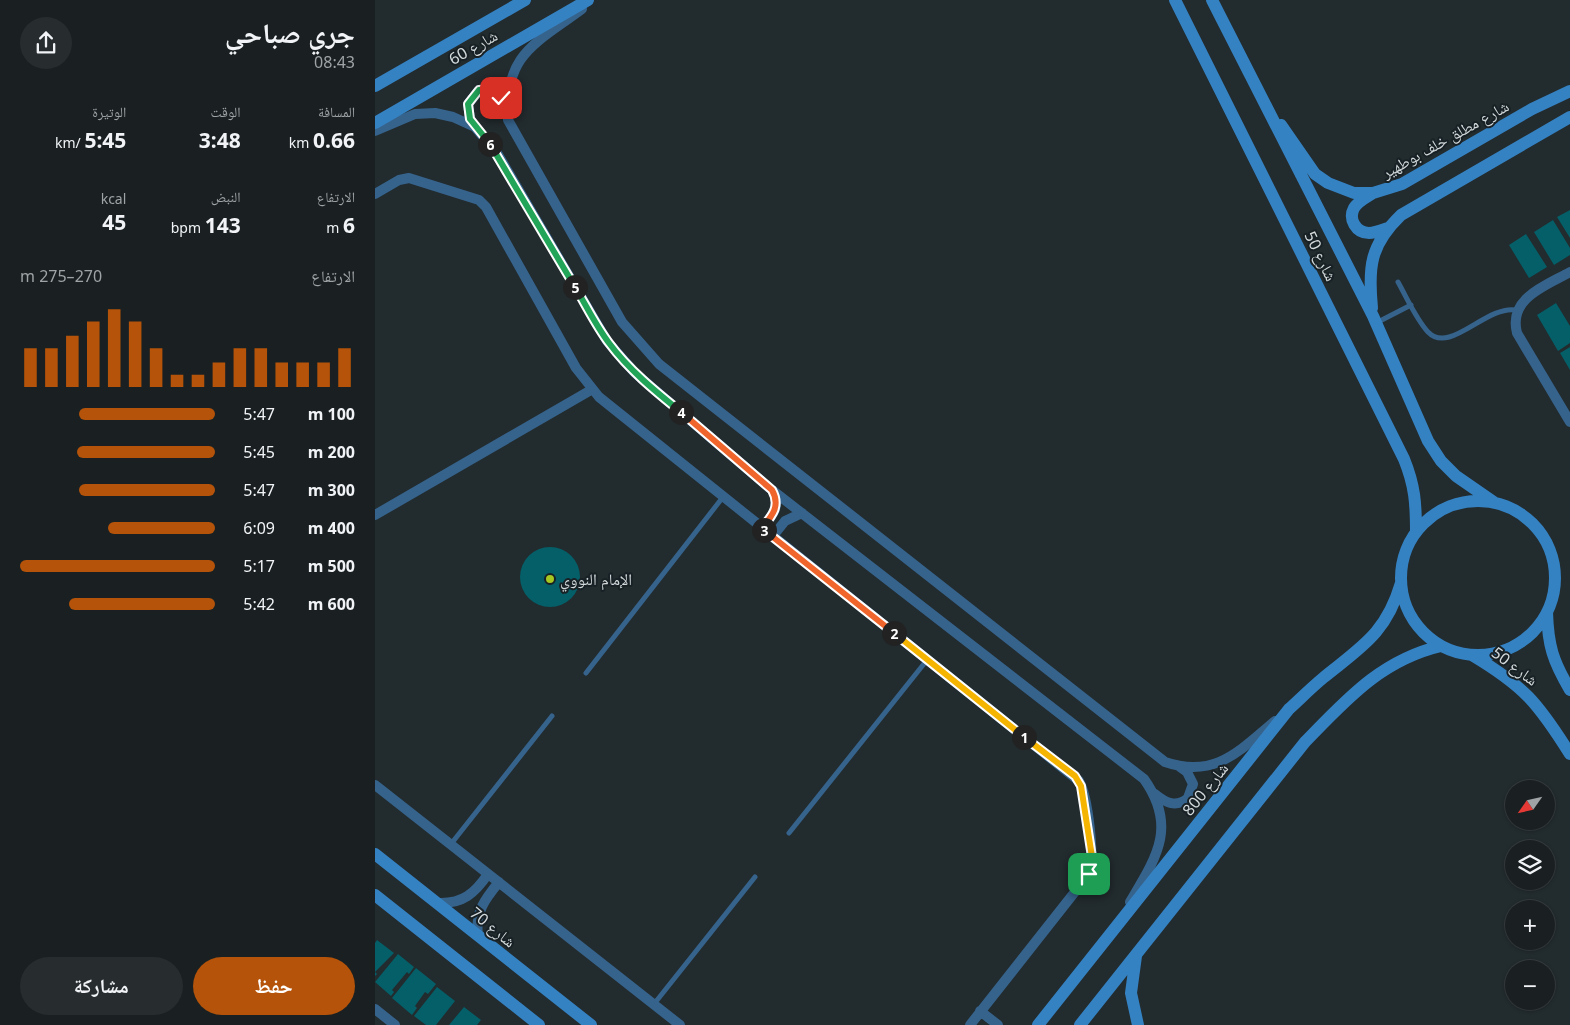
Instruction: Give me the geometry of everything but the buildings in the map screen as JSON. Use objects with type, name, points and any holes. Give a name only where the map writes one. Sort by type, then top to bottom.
[{"type":"main road","name":"شارع 60","points":[[375,86],[525,0]]},
{"type":"main road","name":"شارع 60","points":[[375,123],[588,0]]},
{"type":"main road","name":"شارع 50","points":[[1175,0],[1404,459],[1414,488],[1416,532]]},
{"type":"main road","name":"شارع 50","points":[[1212,0],[1374,320],[1428,441],[1456,476],[1495,503]]},
{"type":"main road","name":"شارع مطلق خلف بوطهير","points":[[1258,93],[1315,174],[1337,187],[1354,192],[1373,193],[1402,184],[1531,109],[1570,91]]},
{"type":"main road","points":[[1374,320],[1369,283],[1372,259],[1388,228],[1417,203],[1570,116]]},
{"type":"main road","points":[[1373,193],[1353,209],[1352,217],[1354,224],[1359,230],[1366,233],[1388,228]]},
{"type":"main road","points":[[1470,502],[1495,503],[1511,509],[1525,518],[1537,530],[1547,545],[1555,578],[1547,611],[1537,627],[1522,641],[1499,652],[1472,655],[1441,646],[1425,634],[1413,619],[1405,602],[1401,583],[1405,556],[1416,532],[1434,514],[1451,506],[1470,502]]},
{"type":"main road","name":"شارع 800","points":[[1038,1025],[1289,710],[1321,680],[1370,641],[1395,604],[1401,583]]},
{"type":"main road","name":"شارع 50","points":[[1547,611],[1550,649],[1554,661],[1570,690]]},
{"type":"main road","points":[[1079,1025],[1305,742],[1344,702],[1379,672],[1418,651],[1441,646]]},
{"type":"main road","name":"شارع 50","points":[[1472,655],[1511,680],[1529,695],[1548,719],[1570,754]]},
{"type":"main road","name":"شارع 70","points":[[375,854],[591,1025]]},
{"type":"main road","points":[[375,895],[539,1025]]},
{"type":"main road","points":[[1136,954],[1131,993],[1138,1025]]},
{"type":"street","points":[[594,0],[523,55],[512,72],[508,120],[622,322],[659,364],[1154,754],[1165,762],[1180,767],[1187,772],[1193,784],[1188,798],[1178,804],[1169,804],[1152,792]]},
{"type":"street","points":[[508,110],[497,92],[492,89],[479,90],[468,104],[470,119],[497,153],[607,341],[620,357],[663,398],[696,423],[772,490],[1143,779],[1159,807],[1162,837],[1157,856],[1115,927]]},
{"type":"street","points":[[375,132],[415,114],[435,113],[475,127]]},
{"type":"street","points":[[375,194],[399,180],[409,178],[479,200],[486,207],[576,368],[591,390],[927,660],[1075,776],[1084,796],[1092,857],[1089,874],[980,1011],[972,1024]]},
{"type":"street","points":[[1570,272],[1526,298],[1517,310],[1515,325],[1517,333],[1567,410],[1570,422]]},
{"type":"street","points":[[375,515],[591,390]]},
{"type":"street","points":[[762,528],[776,509],[776,499],[772,490]]},
{"type":"street","points":[[773,536],[785,521],[802,512]]},
{"type":"street","points":[[1180,767],[1204,766],[1229,759],[1289,710]]},
{"type":"street","points":[[375,785],[680,1025]]},
{"type":"street","points":[[438,903],[455,902],[471,896],[488,874]]},
{"type":"street","points":[[478,935],[477,919],[482,905],[499,882]]},
{"type":"street","points":[[375,1009],[395,1025]]},
{"type":"street","points":[[980,1011],[998,1025]]},
{"type":"lane","points":[[1398,282],[1427,331],[1440,339],[1451,338],[1497,311],[1517,310]]},
{"type":"lane","points":[[1374,320],[1411,304]]},
{"type":"lane","points":[[586,673],[723,497]]},
{"type":"lane","points":[[789,833],[927,660]]},
{"type":"lane","points":[[451,844],[552,716]]},
{"type":"lane","points":[[654,1005],[755,878]]},
{"type":"place","name":"الإمام النووي","points":[[550,579]]},
{"type":"route","points":[[501,98],[492,89],[479,90],[468,104],[467,112],[470,119],[497,153],[607,341],[635,373],[663,398],[696,423],[772,490],[775,494],[776,509],[762,528],[1075,776],[1079,781],[1084,796],[1092,857],[1089,874]]}]
